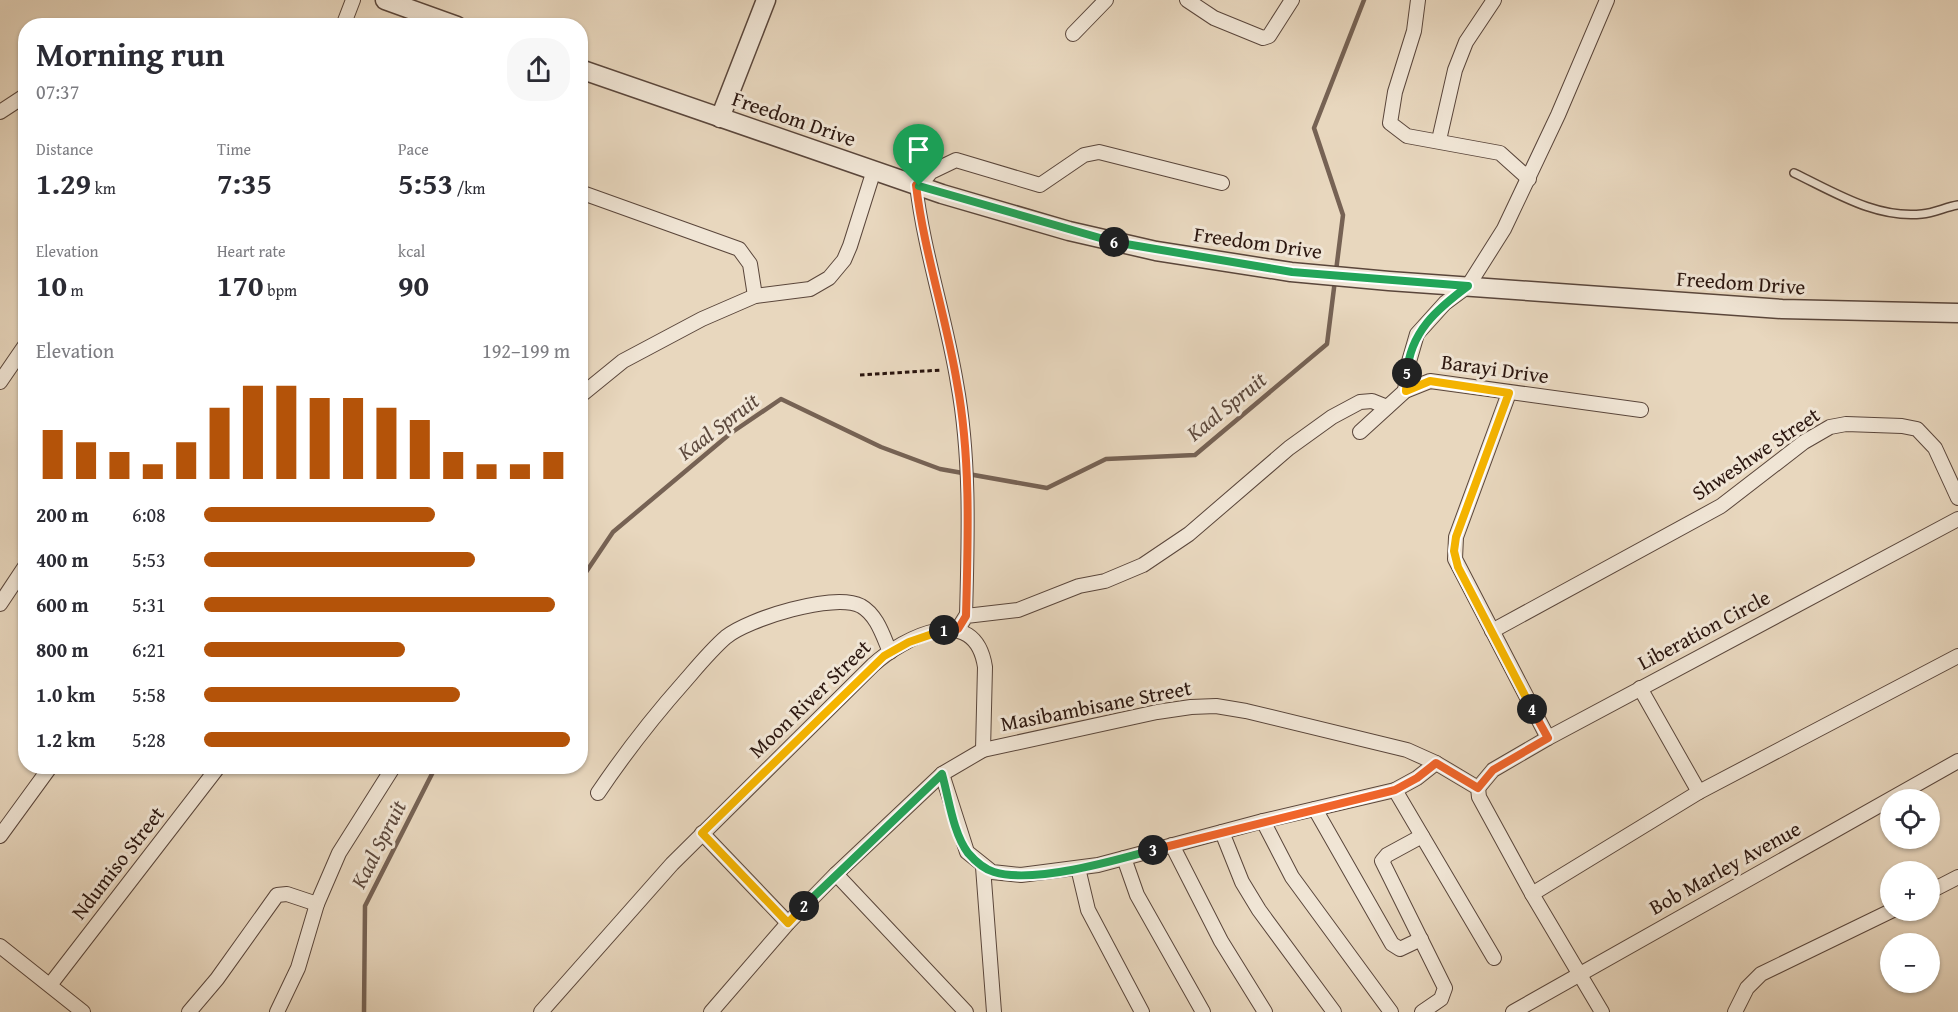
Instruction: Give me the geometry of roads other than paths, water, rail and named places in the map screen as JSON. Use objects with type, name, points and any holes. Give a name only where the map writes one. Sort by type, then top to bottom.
[{"type":"street","points":[[346,18],[353,0]]},
{"type":"street","points":[[385,0],[435,18]]},
{"type":"street","points":[[720,118],[766,0]]},
{"type":"street","points":[[1073,34],[1106,0]]},
{"type":"street","points":[[1187,0],[1214,18],[1263,38],[1269,36],[1292,0]]},
{"type":"street","points":[[1418,0],[1414,31],[1395,92],[1390,123],[1407,136],[1439,140],[1500,153],[1529,178]]},
{"type":"street","points":[[1439,140],[1455,70],[1466,42],[1494,0]]},
{"type":"street","points":[[1406,391],[1407,365],[1417,334],[1445,303],[1468,286],[1504,229],[1529,178],[1607,0]]},
{"type":"street","name":"Freedom Drive","points":[[588,72],[917,186],[1125,245],[1292,272],[1389,281],[1782,309],[1958,313]]},
{"type":"street","points":[[0,112],[18,100]]},
{"type":"street","points":[[982,750],[983,657],[972,637],[958,629],[966,616],[966,488],[961,406],[955,369],[920,218],[917,186],[931,172],[956,160],[1041,185],[1084,155],[1099,152],[1222,183]]},
{"type":"street","points":[[588,390],[633,355],[702,319],[755,296],[810,290],[837,269],[850,246],[874,170]]},
{"type":"street","points":[[588,195],[739,249],[750,264],[755,296]]},
{"type":"street","points":[[0,382],[18,356]]},
{"type":"street","name":"Barayi Drive","points":[[1360,432],[1406,391],[1430,381],[1641,410]]},
{"type":"street","points":[[1509,393],[1456,537],[1454,551],[1458,567],[1548,738]]},
{"type":"street","points":[[966,616],[1018,610],[1079,586],[1105,581],[1143,565],[1189,534],[1289,448],[1332,417],[1360,402],[1372,401],[1387,407]]},
{"type":"street","name":"Shweshwe Street","points":[[1492,631],[1721,506],[1804,442],[1830,427],[1846,424],[1917,429],[1935,448],[1958,498]]},
{"type":"street","name":"Liberation Circle","points":[[1478,788],[1493,770],[1548,738],[1958,519]]},
{"type":"street","points":[[0,604],[18,577]]},
{"type":"street","points":[[598,793],[657,711],[713,650],[735,631],[802,606],[854,604],[864,608],[873,617],[891,652]]},
{"type":"street","name":"Moon River Street","points":[[541,1012],[702,833],[891,652],[939,631],[958,629]]},
{"type":"street","points":[[1532,894],[1699,792],[1958,656]]},
{"type":"street","points":[[1640,688],[1699,792]]},
{"type":"street","name":"Masibambisane Street","points":[[711,1012],[788,923],[836,874],[942,774],[982,750],[1157,712],[1191,706],[1216,706],[1246,711],[1413,752],[1478,788]]},
{"type":"street","name":"Bob Marley Avenue","points":[[1513,1012],[1958,761]]},
{"type":"street","points":[[942,774],[965,848],[983,867],[1002,874],[1021,875],[1078,868],[1124,858],[1263,821],[1395,790],[1417,778],[1436,763]]},
{"type":"street","points":[[0,836],[45,774]]},
{"type":"street","name":"Ndumiso Street","points":[[50,985],[213,774]]},
{"type":"street","points":[[277,1012],[298,968],[317,904],[339,853],[389,774]]},
{"type":"street","points":[[1478,788],[1479,797],[1532,894],[1602,1012]]},
{"type":"street","points":[[1395,790],[1494,958]]},
{"type":"street","points":[[1315,809],[1392,944],[1400,949],[1421,939]]},
{"type":"street","points":[[1263,821],[1292,877],[1391,1012]]},
{"type":"street","points":[[1222,832],[1242,882],[1258,910],[1334,1012]]},
{"type":"street","points":[[702,833],[788,923]]},
{"type":"street","points":[[1422,836],[1387,855],[1382,861],[1445,988],[1440,999],[1422,1012]]},
{"type":"street","points":[[1172,845],[1221,941],[1265,1012]]},
{"type":"street","points":[[1124,858],[1137,895],[1203,1012]]},
{"type":"street","points":[[983,867],[994,1012]]},
{"type":"street","points":[[1078,868],[1088,910],[1142,1012]]},
{"type":"street","points":[[836,874],[966,1012]]},
{"type":"street","points":[[1940,886],[1958,877]]},
{"type":"street","points":[[189,1012],[228,964],[277,895],[287,894],[317,904]]},
{"type":"street","points":[[1735,1012],[1747,988],[1761,974],[1880,916]]},
{"type":"street","points":[[0,946],[83,1012]]},
{"type":"lane","points":[[1794,172],[1859,204],[1892,213],[1923,214],[1958,205]]},
{"type":"waterway","name":"Kaal Spruit","points":[[1336,271],[1343,215],[1314,128],[1364,0]]},
{"type":"waterway","name":"Kaal Spruit","points":[[588,569],[613,532],[731,433],[781,399],[881,447],[940,469],[1047,488],[1106,459],[1195,455],[1327,344],[1335,280]]},
{"type":"waterway","name":"Kaal Spruit","points":[[364,1012],[365,906],[432,774]]}]
